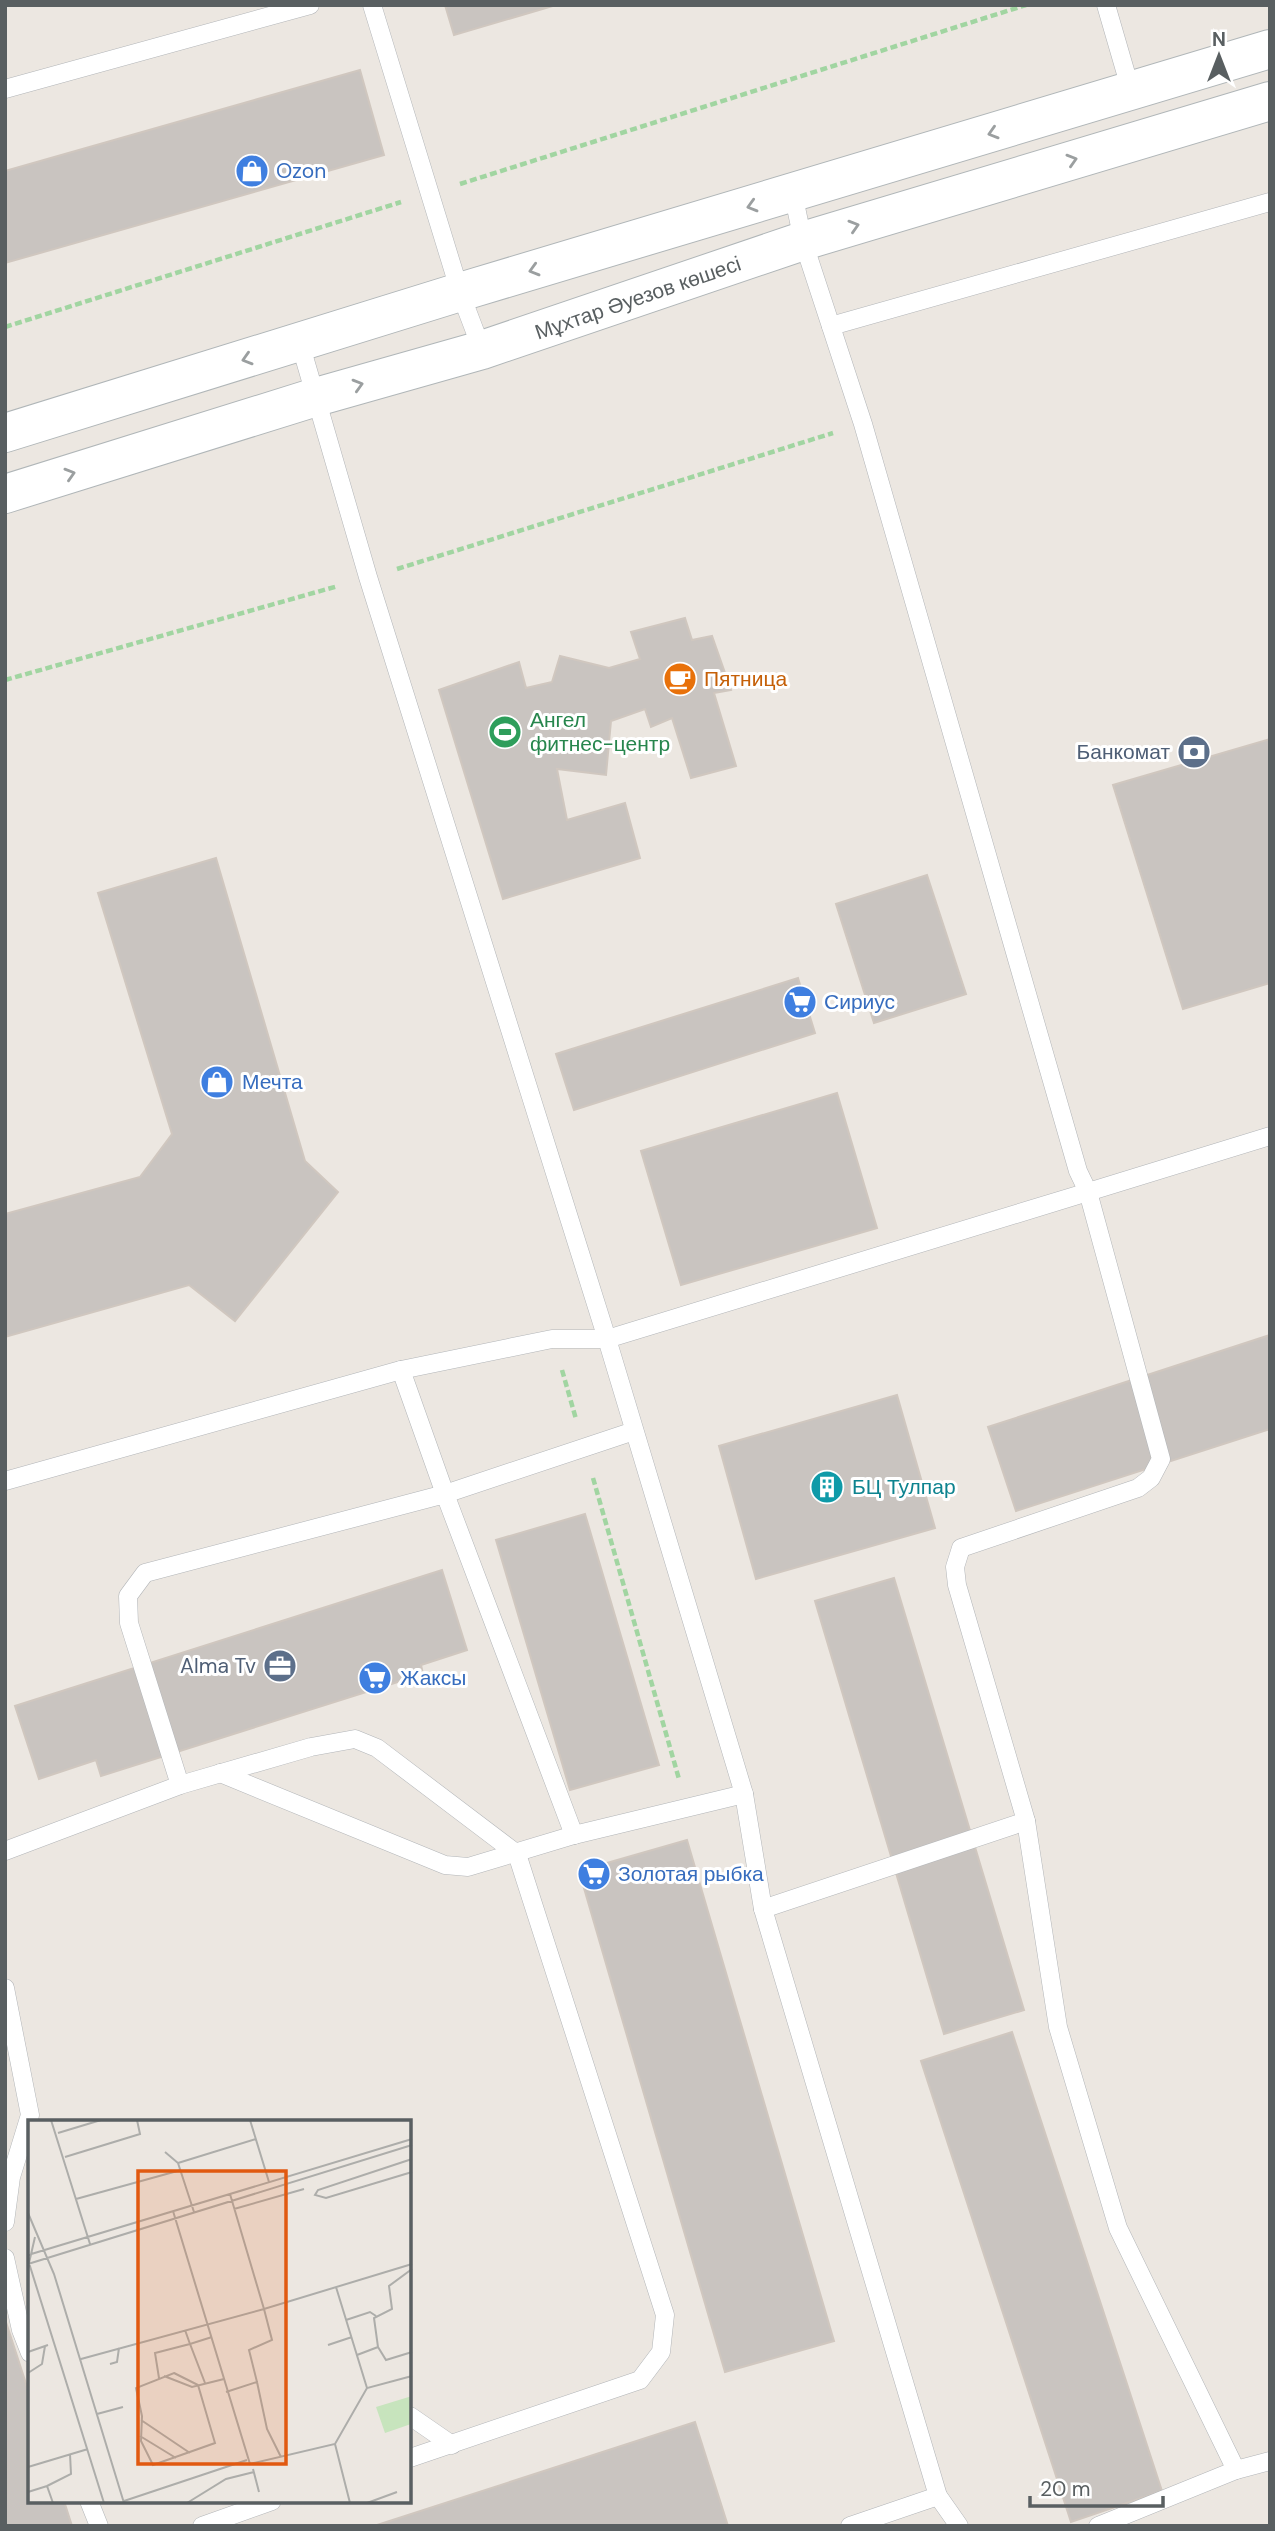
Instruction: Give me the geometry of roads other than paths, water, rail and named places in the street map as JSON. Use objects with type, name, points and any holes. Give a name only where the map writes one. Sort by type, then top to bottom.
[{"type":"main road","points":[[5,433],[460,292],[1270,49]]},
{"type":"main road","name":"Мұхтар Әуезов көшесі","points":[[5,494],[316,397],[482,350],[803,242],[1270,101]]},
{"type":"lane","points":[[5,89],[310,5]]},
{"type":"lane","points":[[372,5],[460,292],[482,350]]},
{"type":"lane","points":[[1106,5],[1131,91]]},
{"type":"lane","points":[[793,194],[803,242],[863,424],[1078,1171],[1088,1192],[1161,1459],[1151,1478],[1138,1489],[961,1548],[955,1567],[957,1585],[1026,1821],[1058,2027],[1118,2228],[1236,2470]]},
{"type":"lane","points":[[831,326],[1270,202]]},
{"type":"lane","points":[[300,343],[368,577],[607,1339],[744,1794],[763,1909],[938,2496],[959,2526]]},
{"type":"lane","points":[[5,1481],[401,1370],[552,1339],[607,1339],[1270,1136]]},
{"type":"lane","points":[[401,1370],[574,1836]]},
{"type":"lane","points":[[180,1785],[129,1623],[128,1596],[145,1573],[445,1494],[634,1431]]},
{"type":"lane","points":[[5,1851],[180,1785],[312,1747],[355,1739],[377,1748],[517,1854],[664,2315],[661,2352],[640,2380],[411,2458]]},
{"type":"lane","points":[[220,1773],[445,1865],[468,1867],[574,1836],[744,1794]]},
{"type":"lane","points":[[763,1909],[1026,1821]]},
{"type":"lane","points":[[5,1988],[29,2120]]},
{"type":"lane","points":[[5,2222],[11,2177],[25,2151],[28,2129]]},
{"type":"lane","points":[[5,2258],[21,2330],[28,2348]]},
{"type":"lane","points":[[11,2287],[28,2297]]},
{"type":"lane","points":[[411,2417],[452,2445]]},
{"type":"lane","points":[[1098,2526],[1236,2470],[1270,2461]]},
{"type":"lane","points":[[850,2526],[938,2496]]},
{"type":"lane","points":[[90,2503],[99,2526]]},
{"type":"lane","points":[[202,2526],[266,2503]]},
{"type":"place","name":"Ozon","points":[[252,171]]},
{"type":"place","name":"Пятница","points":[[680,679]]},
{"type":"place","name":"Ангел фитнес-центр","points":[[505,732]]},
{"type":"place","name":"Банкомат","points":[[1194,752]]},
{"type":"place","name":"Сириус","points":[[800,1002]]},
{"type":"place","name":"Мечта","points":[[217,1082]]},
{"type":"place","name":"БЦ Тулпар","points":[[827,1487]]},
{"type":"place","name":"Alma Tv","points":[[280,1666]]},
{"type":"place","name":"Жаксы","points":[[375,1678]]},
{"type":"place","name":"Золотая рыбка","points":[[594,1874]]}]
